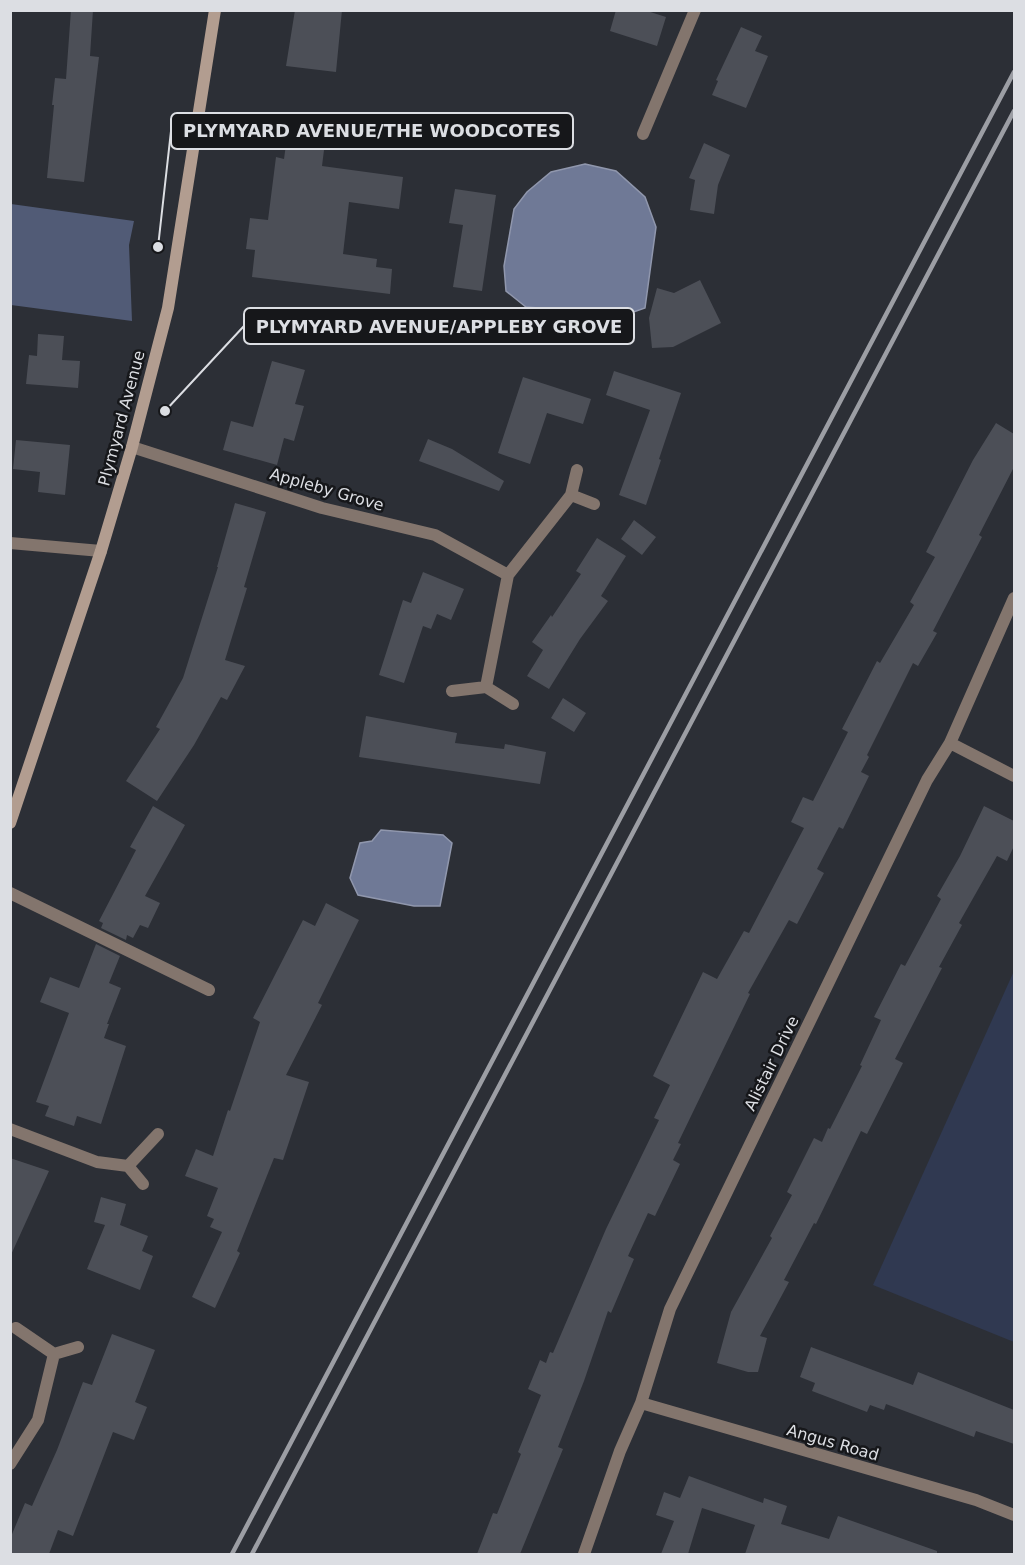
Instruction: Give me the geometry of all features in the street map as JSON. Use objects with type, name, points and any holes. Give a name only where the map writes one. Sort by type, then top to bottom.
[{"type":"street","name":"Plymyard Avenue","points":[[10,823],[101,551],[132,447],[168,308],[215,10]]},
{"type":"street","points":[[644,134],[695,10]]},
{"type":"street","name":"Appleby Grove","points":[[132,447],[322,508],[435,534],[508,575]]},
{"type":"street","points":[[486,687],[508,575],[571,495],[577,470]]},
{"type":"street","points":[[571,495],[594,504]]},
{"type":"street","points":[[10,543],[101,551]]},
{"type":"street","name":"Alistair Drive","points":[[584,1554],[620,1451],[641,1403],[670,1309],[927,780],[950,743],[1014,598]]},
{"type":"street","points":[[452,691],[486,687],[513,704]]},
{"type":"street","points":[[950,743],[1014,776]]},
{"type":"street","points":[[10,893],[209,990]]},
{"type":"street","points":[[10,1129],[97,1162],[128,1166],[143,1184]]},
{"type":"street","points":[[128,1166],[158,1134]]},
{"type":"street","points":[[16,1328],[54,1354]]},
{"type":"street","points":[[54,1354],[78,1347]]},
{"type":"street","points":[[10,1464],[38,1420],[54,1354]]},
{"type":"street","name":"Angus Road","points":[[641,1403],[976,1500],[1014,1515]]},
{"type":"shaded area","points":[[585,164],[616,171],[645,197],[656,227],[645,308],[625,315],[526,307],[506,291],[504,266],[514,209],[527,192],[551,172]]},
{"type":"shaded area","points":[[11,204],[134,221],[129,245],[132,321],[11,305]]},
{"type":"shaded area","points":[[381,830],[443,835],[452,843],[440,906],[414,906],[358,895],[350,878],[360,843],[372,841]]},
{"type":"shaded area","points":[[1014,971],[1014,1342],[873,1285]]},
{"type":"building","points":[[71,10],[93,10],[90,56],[99,57],[84,182],[47,178],[55,78],[66,79]]},
{"type":"building","points":[[295,10],[342,10],[336,72],[286,66]]},
{"type":"building","points":[[616,10],[644,10],[666,17],[657,46],[610,31]]},
{"type":"building","points":[[741,27],[762,36],[755,51],[768,56],[746,108],[712,95],[718,81],[716,80]]},
{"type":"building","points":[[288,130],[326,134],[322,166],[403,177],[399,209],[349,202],[343,254],[377,259],[376,267],[392,269],[390,294],[252,277],[255,250],[246,249],[250,218],[268,220],[276,157],[284,159]]},
{"type":"building","points":[[704,143],[730,155],[718,185],[714,214],[690,210],[695,180],[689,178]]},
{"type":"building","points":[[455,189],[496,195],[482,291],[453,287],[463,225],[449,223]]},
{"type":"building","points":[[700,280],[721,323],[673,347],[652,348],[649,318],[657,288],[674,293]]},
{"type":"building","points":[[38,334],[64,336],[62,360],[80,361],[78,388],[26,384],[29,355],[37,356]]},
{"type":"building","points":[[272,361],[305,370],[295,404],[304,406],[294,441],[284,438],[277,465],[223,450],[231,421],[253,427]]},
{"type":"building","points":[[614,371],[681,393],[646,505],[619,495],[650,410],[606,395]]},
{"type":"building","points":[[523,377],[591,399],[583,424],[547,413],[530,464],[498,453]]},
{"type":"building","points":[[996,423],[1014,434],[1014,467],[979,535],[982,537],[933,631],[937,633],[918,666],[913,663],[867,755],[869,757],[861,772],[869,776],[843,829],[839,827],[817,869],[824,873],[797,924],[789,920],[748,993],[750,994],[678,1143],[681,1144],[673,1160],[680,1164],[655,1216],[648,1213],[628,1256],[634,1259],[611,1313],[608,1311],[558,1447],[563,1449],[520,1554],[477,1554],[493,1513],[497,1514],[521,1454],[518,1452],[541,1395],[528,1389],[540,1360],[546,1363],[550,1352],[553,1353],[606,1229],[659,1120],[654,1118],[670,1085],[653,1076],[703,972],[717,979],[744,931],[749,933],[804,828],[791,822],[803,797],[813,801],[848,732],[842,729],[877,661],[880,663],[914,605],[910,602],[935,557],[926,552],[973,460]]},
{"type":"building","points":[[428,439],[452,449],[504,481],[499,491],[419,461]]},
{"type":"building","points":[[16,440],[70,445],[65,495],[38,492],[40,472],[13,469]]},
{"type":"building","points":[[235,503],[266,512],[244,587],[247,588],[225,660],[245,666],[227,700],[221,697],[194,745],[157,801],[126,781],[160,729],[156,727],[183,678],[218,567]]},
{"type":"building","points":[[634,520],[656,537],[642,555],[621,539]]},
{"type":"building","points":[[597,538],[626,556],[601,596],[608,601],[580,639],[549,689],[527,676],[543,650],[532,642],[581,574],[576,571]]},
{"type":"building","points":[[423,572],[464,589],[451,620],[437,614],[431,629],[423,626],[404,683],[379,675],[403,600],[411,603]]},
{"type":"building","points":[[563,698],[586,713],[574,732],[551,718]]},
{"type":"building","points":[[366,716],[457,733],[455,743],[504,749],[505,744],[546,752],[540,784],[359,757]]},
{"type":"building","points":[[153,806],[185,825],[145,896],[160,903],[148,928],[140,925],[133,938],[127,935],[126,940],[101,928],[103,923],[99,921],[136,850],[130,847]]},
{"type":"building","points":[[984,806],[1014,821],[1014,846],[1007,861],[997,856],[959,923],[962,925],[939,967],[942,968],[895,1059],[903,1063],[867,1134],[861,1131],[816,1224],[814,1223],[784,1280],[789,1282],[760,1336],[767,1338],[758,1372],[748,1372],[717,1363],[731,1312],[772,1238],[770,1236],[792,1195],[787,1192],[814,1138],[822,1142],[828,1128],[830,1129],[862,1066],[860,1065],[881,1020],[874,1017],[901,964],[905,966],[941,899],[937,896],[960,856]]},
{"type":"building","points":[[326,903],[359,920],[318,1003],[322,1005],[286,1075],[309,1082],[283,1160],[274,1158],[237,1251],[240,1253],[215,1308],[192,1297],[222,1232],[210,1227],[214,1219],[207,1216],[218,1188],[185,1176],[196,1149],[213,1156],[260,1022],[253,1018],[303,920],[315,926]]},
{"type":"building","points":[[96,944],[120,956],[109,983],[121,988],[104,1038],[126,1046],[101,1124],[77,1116],[74,1126],[45,1116],[49,1106],[36,1102],[69,1013],[40,1002],[50,977],[79,988]]},
{"type":"building","points":[[10,1158],[49,1171],[10,1257]]},
{"type":"building","points":[[101,1197],[126,1204],[120,1225],[148,1236],[142,1251],[153,1256],[140,1290],[87,1269],[105,1225],[94,1222]]},
{"type":"building","points":[[112,1334],[155,1350],[135,1402],[147,1407],[134,1440],[113,1432],[73,1536],[58,1530],[49,1554],[10,1554],[10,1539],[25,1503],[32,1506],[57,1450],[83,1382],[92,1385]]},
{"type":"building","points":[[811,1347],[913,1385],[918,1372],[1014,1410],[1014,1444],[976,1431],[974,1437],[886,1404],[884,1410],[870,1405],[867,1412],[812,1391],[815,1383],[800,1377]]},
{"type":"building","points":[[689,1476],[763,1503],[764,1498],[787,1506],[781,1524],[829,1539],[838,1516],[937,1551],[937,1554],[745,1554],[755,1525],[702,1508],[688,1554],[661,1554],[674,1521],[656,1515],[664,1492],[680,1498]]},
{"type":"railway","points":[[232,1554],[1014,72]]},
{"type":"railway","points":[[252,1554],[1014,111]]},
{"type":"place","name":"PLYMYARD AVENUE/THE WOODCOTES","points":[[158,247]]},
{"type":"place","name":"PLYMYARD AVENUE/APPLEBY GROVE","points":[[165,411]]}]
